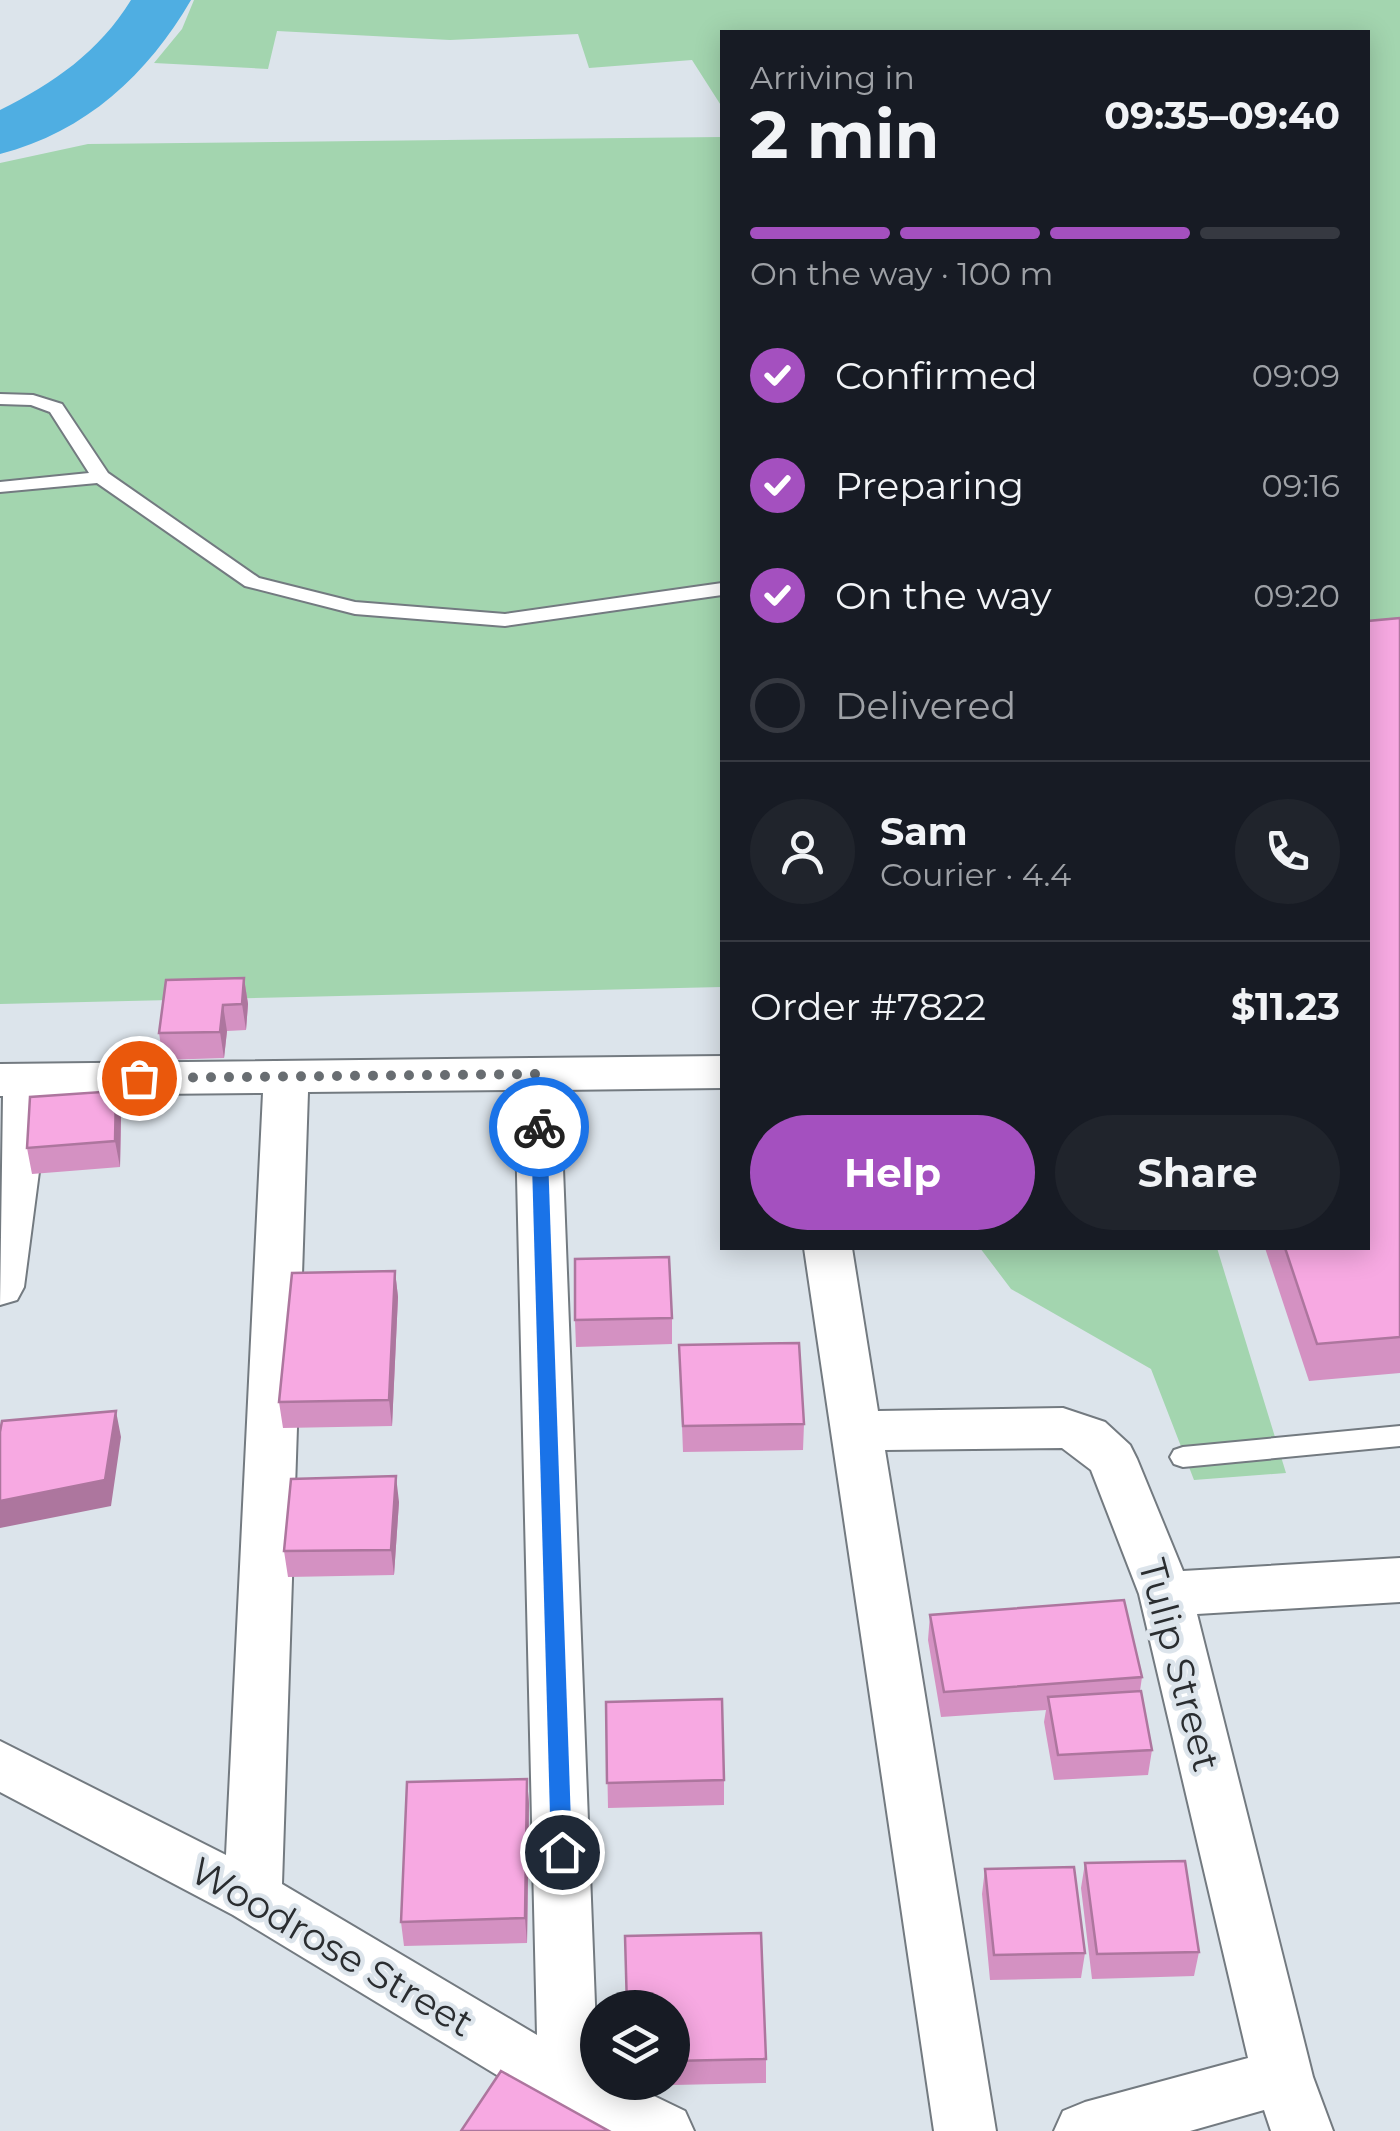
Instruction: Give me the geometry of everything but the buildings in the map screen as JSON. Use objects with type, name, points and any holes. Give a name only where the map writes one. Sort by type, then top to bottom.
[{"type":"street","points":[[0,1286],[14,1079],[720,1072]]},
{"type":"street","points":[[537,1074],[569,2086]]},
{"type":"street","points":[[253,1897],[286,1076]]},
{"type":"street","points":[[828,1250],[965,2131]]},
{"type":"street","name":"Tulip Street","points":[[857,1431],[1063,1428],[1087,1436],[1112,1459],[1166,1594],[1293,2104]]},
{"type":"street","points":[[1166,1594],[1400,1580]]},
{"type":"street","name":"Woodrose Street","points":[[0,1766],[253,1897],[569,2086],[663,2131]]},
{"type":"street","points":[[1085,2131],[1293,2104]]},
{"type":"lane","points":[[0,399],[33,400],[56,408],[101,477],[252,582],[355,608],[505,620],[720,589]]},
{"type":"lane","points":[[0,487],[101,477]]},
{"type":"lane","points":[[1183,1457],[1400,1436]]},
{"type":"green space","points":[[194,0],[1400,0],[1400,641],[1370,643],[1370,30],[720,30],[720,104],[692,60],[589,68],[578,34],[450,40],[277,31],[268,69],[154,63],[182,29]]},
{"type":"green space","points":[[720,137],[720,987],[0,1004],[0,163],[88,144]]},
{"type":"green space","points":[[982,1250],[1218,1250],[1286,1473],[1194,1480],[1151,1369],[1011,1289]]},
{"type":"waterway","points":[[0,134],[51,109],[93,82],[129,47],[161,0]]},
{"type":"way so far","points":[[139,1078],[537,1074],[539,1127]]},
{"type":"route","points":[[539,1127],[562,1852]]}]
